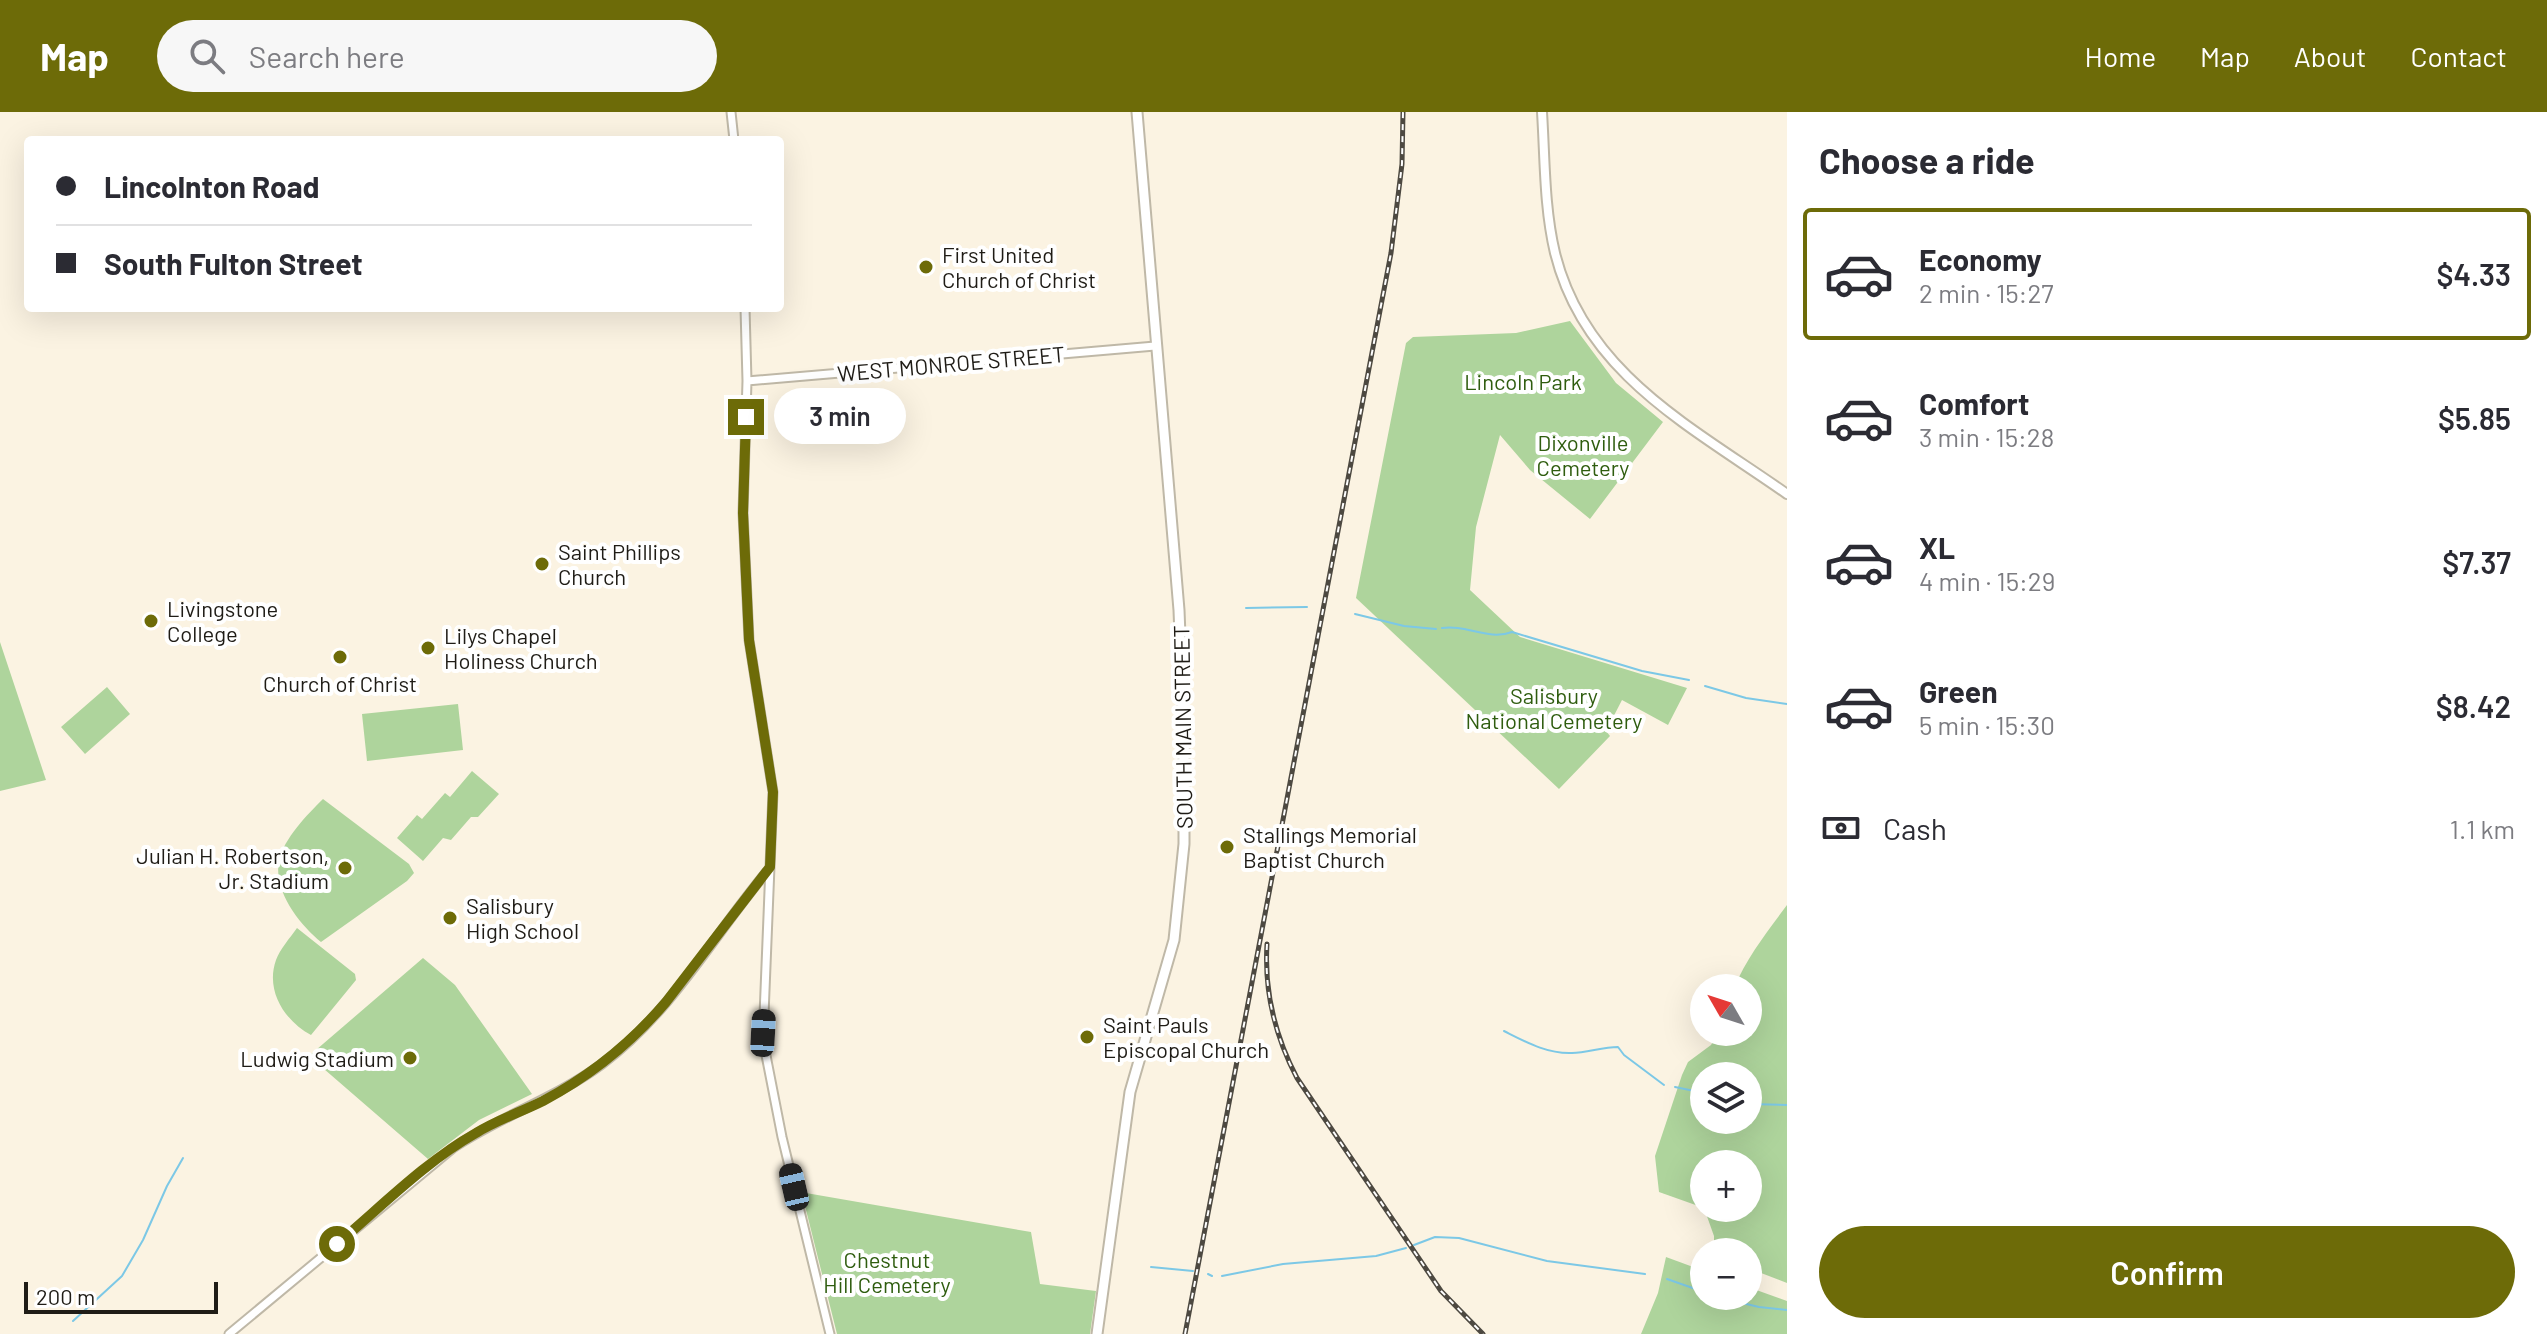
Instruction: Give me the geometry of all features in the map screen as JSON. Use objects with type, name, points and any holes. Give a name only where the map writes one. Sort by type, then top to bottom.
[{"type":"main road","name":"SOUTH MAIN STREET","points":[[1097,1334],[1130,1092],[1174,940],[1184,844],[1179,610],[1137,112]]},
{"type":"main road","points":[[1542,112],[1552,234],[1560,268],[1575,309],[1601,350],[1633,382],[1787,494]]},
{"type":"street","points":[[731,112],[734,136]]},
{"type":"street","points":[[745,312],[747,381],[743,513],[749,646],[773,792],[763,1040],[782,1137],[830,1334]]},
{"type":"street","name":"WEST MONROE STREET","points":[[747,381],[1155,346]]},
{"type":"street","points":[[229,1334],[453,1148],[477,1132],[553,1095],[605,1062],[651,1020],[770,867]]},
{"type":"green space","name":"Salisbury National Cemetery","points":[[1570,321],[1616,383],[1663,422],[1590,519],[1530,470],[1500,435],[1476,527],[1470,590],[1520,637],[1687,688],[1668,725],[1622,700],[1606,731],[1610,736],[1559,789],[1356,598],[1406,343],[1413,337],[1516,333]]},
{"type":"green space","points":[[0,642],[46,780],[0,791]]},
{"type":"green space","points":[[107,687],[130,714],[85,754],[61,727]]},
{"type":"green space","points":[[458,704],[463,750],[367,761],[362,714]]},
{"type":"green space","points":[[472,771],[499,794],[478,817],[471,817],[451,840],[443,838],[423,861],[397,838],[417,815],[422,819],[445,793],[450,797]]},
{"type":"green space","name":"Julian H. Robertson, Jr. Stadium","points":[[323,799],[409,864],[414,873],[321,942],[290,906],[278,872],[286,844]]},
{"type":"green space","points":[[1787,905],[1787,1283],[1762,1273],[1762,1238],[1714,1238],[1709,1222],[1762,1222],[1762,1150],[1690,1150],[1690,1203],[1659,1192],[1655,1156],[1688,1062],[1710,1046],[1762,1046],[1762,974],[1741,974]]},
{"type":"green space","points":[[297,928],[355,974],[356,980],[311,1035],[286,1013],[275,994],[273,983],[278,956]]},
{"type":"green space","name":"Ludwig Stadium","points":[[423,958],[455,985],[532,1094],[479,1120],[428,1159],[309,1056]]},
{"type":"green space","name":"Chestnut Hill Cemetery","points":[[806,1193],[1031,1232],[1040,1284],[1096,1291],[1090,1334],[837,1334],[803,1198]]},
{"type":"green space","points":[[1666,1257],[1690,1266],[1690,1310],[1762,1310],[1762,1292],[1787,1301],[1787,1334],[1641,1334],[1658,1293]]},
{"type":"waterway","points":[[1246,608],[1307,607]]},
{"type":"waterway","points":[[1355,614],[1404,626],[1436,629]]},
{"type":"waterway","points":[[1442,628],[1460,628],[1494,635],[1512,632],[1642,671],[1689,680]]},
{"type":"waterway","points":[[1705,686],[1746,698],[1787,704]]},
{"type":"waterway","points":[[1504,1031],[1554,1052],[1578,1053],[1618,1047],[1664,1085]]},
{"type":"waterway","points":[[1675,1087],[1690,1090]]},
{"type":"waterway","points":[[1762,1104],[1787,1105]]},
{"type":"waterway","points":[[73,1321],[122,1276],[183,1158]]},
{"type":"waterway","points":[[1414,1245],[1435,1237],[1459,1238],[1547,1261],[1645,1274]]},
{"type":"waterway","points":[[1222,1276],[1283,1264],[1376,1256],[1406,1248]]},
{"type":"waterway","points":[[1151,1267],[1193,1271]]},
{"type":"waterway","points":[[1208,1274],[1212,1276]]},
{"type":"waterway","points":[[1667,1279],[1690,1287]]},
{"type":"waterway","points":[[1762,1307],[1787,1310]]},
{"type":"railway","points":[[1185,1334],[1391,253],[1402,164],[1403,112]]},
{"type":"railway","points":[[1267,944],[1269,996],[1283,1046],[1297,1078],[1441,1291],[1483,1334]]},
{"type":"place","name":"First United Church of Christ","points":[[926,267]]},
{"type":"place","name":"Saint Phillips Church","points":[[542,564]]},
{"type":"place","name":"Livingstone College","points":[[151,621]]},
{"type":"place","name":"Lilys Chapel Holiness Church","points":[[428,648]]},
{"type":"place","name":"Church of Christ","points":[[340,657]]},
{"type":"place","name":"Stallings Memorial Baptist Church","points":[[1227,847]]},
{"type":"place","name":"Julian H. Robertson, Jr. Stadium","points":[[345,868]]},
{"type":"place","name":"Salisbury High School","points":[[450,918]]},
{"type":"place","name":"Saint Pauls Episcopal Church","points":[[1087,1037]]},
{"type":"place","name":"Ludwig Stadium","points":[[410,1058]]},
{"type":"route","points":[[337,1244],[453,1148],[477,1132],[542,1102],[605,1062],[651,1020],[770,867],[772,778],[749,640],[743,513],[746,417]]},
{"type":"park label","name":"Lincoln Park","points":[[1523,381]]},
{"type":"park label","name":"Dixonville Cemetery","points":[[1583,454]]}]
